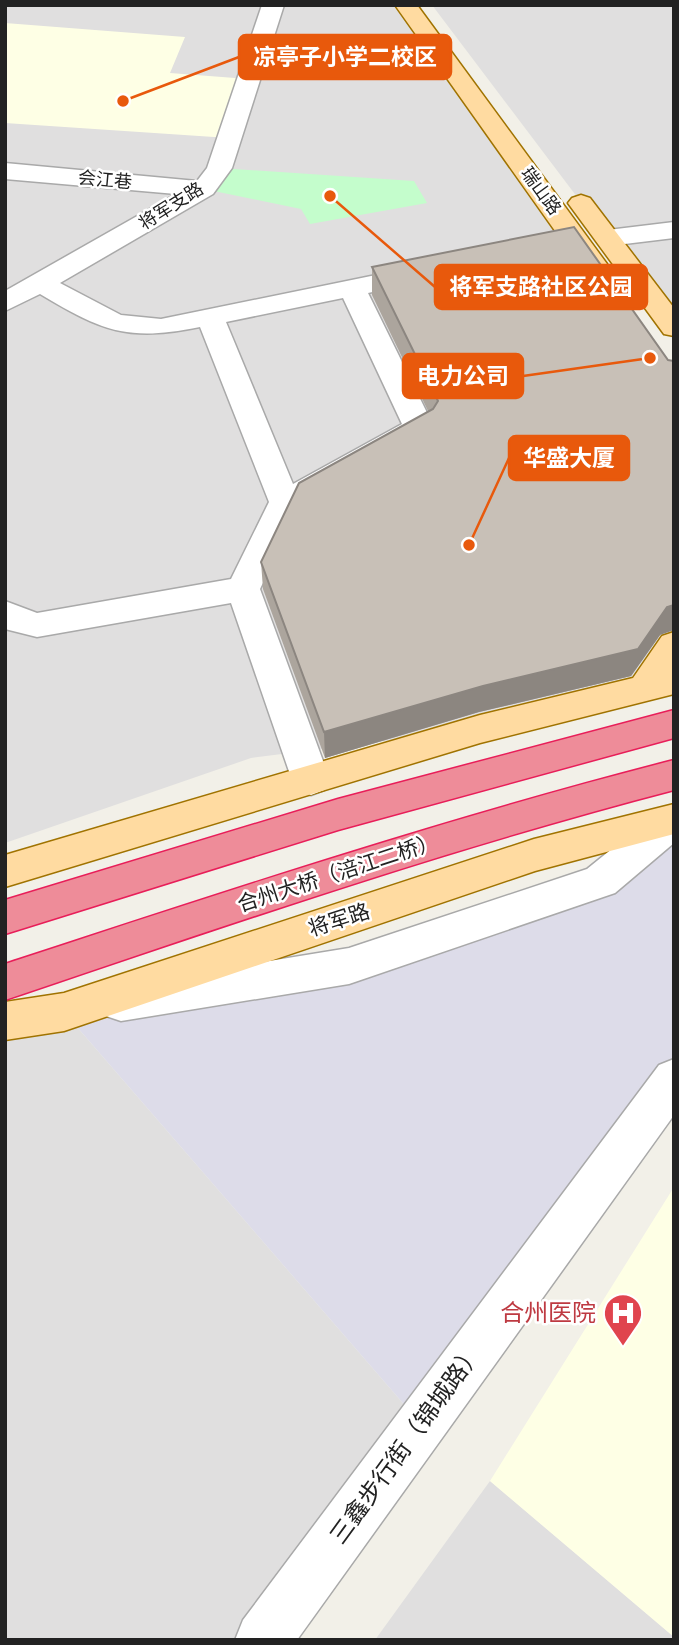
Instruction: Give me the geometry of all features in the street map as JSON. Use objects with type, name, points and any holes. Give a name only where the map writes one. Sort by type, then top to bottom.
[{"type":"highway","points":[[5,917],[247,840],[537,757],[674,724]]},
{"type":"highway","name":"合州大桥（涪江二桥）","points":[[5,982],[333,873],[561,804],[674,775]]},
{"type":"main road","name":"瑞山路","points":[[406,5],[565,245],[610,288]]},
{"type":"main road","points":[[432,5],[516,116]]},
{"type":"main road","name":"瑞山路","points":[[566,182],[674,328]]},
{"type":"main road","points":[[5,871],[480,729],[659,685],[674,645]]},
{"type":"main road","points":[[5,1021],[64,1012]]},
{"type":"street","name":"将军支路","points":[[5,303],[204,189],[219,168],[272,5]]},
{"type":"street","name":"会江巷","points":[[5,171],[204,189]]},
{"type":"street","points":[[608,238],[674,230]]},
{"type":"street","points":[[40,284],[114,324],[134,328],[161,327],[405,277]]},
{"type":"street","points":[[311,780],[243,589],[285,502],[419,427],[352,288]]},
{"type":"street","points":[[210,317],[285,502]]},
{"type":"street","points":[[5,613],[21,622],[37,625],[243,589]]},
{"type":"street","points":[[64,1012],[349,966],[600,881],[674,820]]},
{"type":"street","name":"三鑫步行街（锦城路）","points":[[263,1640],[674,1079]]},
{"type":"shaded area","points":[[5,5],[406,5],[674,380],[674,682],[480,729],[251,758],[5,843]]},
{"type":"shaded area","points":[[432,5],[674,5],[674,328],[608,238]]},
{"type":"shaded area","points":[[5,23],[185,37],[170,73],[248,79],[229,138],[5,123]]},
{"type":"shaded area","points":[[674,821],[674,1079],[421,1424],[64,1012],[349,966],[600,881]]},
{"type":"shaded area","points":[[64,1012],[421,1424],[263,1640],[5,1640],[5,1021]]},
{"type":"shaded area","name":"合州医院","points":[[674,1187],[674,1637],[490,1481]]},
{"type":"shaded area","points":[[490,1481],[674,1637],[674,1640],[375,1640]]},
{"type":"green space","points":[[219,168],[414,181],[427,203],[310,224],[301,209],[204,189]]},
{"type":"building","points":[[574,227],[668,360],[674,361],[674,605],[667,607],[638,649],[483,686],[324,732],[261,562],[299,483],[433,409],[438,401],[372,267]]},
{"type":"place","name":"凉亭子小学二校区","points":[[123,101]]},
{"type":"place","name":"将军支路社区公园","points":[[330,196]]},
{"type":"place","name":"电力公司","points":[[650,358]]},
{"type":"place","name":"华盛大厦","points":[[469,545]]},
{"type":"place","name":"合州医院","points":[[623,1347]]}]
